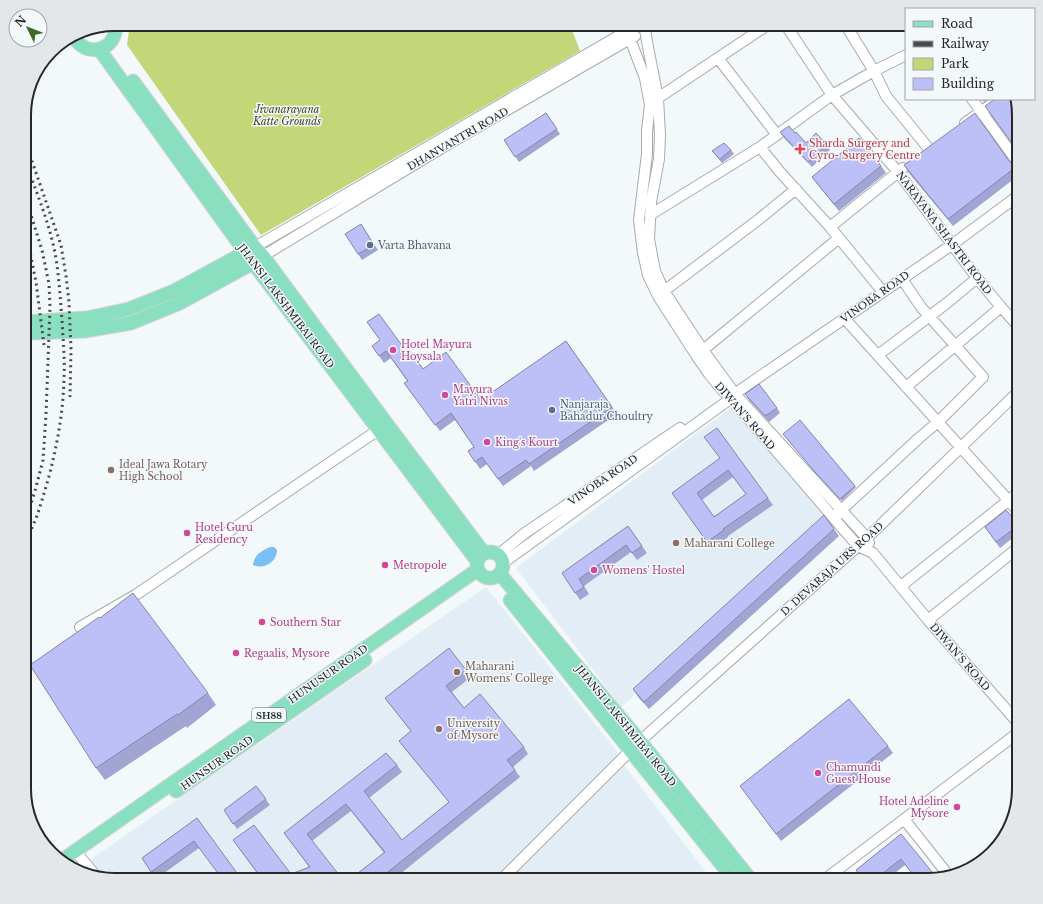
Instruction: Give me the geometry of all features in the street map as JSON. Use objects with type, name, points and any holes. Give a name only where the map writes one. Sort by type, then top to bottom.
[{"type":"main road","points":[[77,40],[85,47],[92,50],[103,48],[112,41],[116,31]]},
{"type":"main road","name":"JHANSI LAKSHMIBAI ROAD","points":[[103,48],[254,254],[378,430],[489,566],[640,741],[745,873]]},
{"type":"main road","points":[[31,322],[87,318],[129,309],[174,291],[254,254]]},
{"type":"main road","points":[[31,333],[85,330],[131,323],[180,303],[254,254]]},
{"type":"main road","name":"JHANSI LAKSHMIBAI ROAD","points":[[254,254],[392,430],[489,566],[630,751],[728,873]]},
{"type":"main road","name":"HUNUSUR ROAD","points":[[67,858],[77,854],[489,566]]},
{"type":"main road","points":[[72,861],[77,854]]},
{"type":"street","name":"DHANVANTRI ROAD","points":[[254,254],[633,31]]},
{"type":"street","points":[[630,40],[637,31]]},
{"type":"street","points":[[643,31],[648,48],[658,98],[660,135],[659,158],[651,202],[649,239],[655,271],[664,291],[732,396],[867,538],[873,552]]},
{"type":"street","points":[[658,98],[758,31]]},
{"type":"street","name":"NARAYANA SHASTRI ROAD","points":[[790,31],[832,95],[898,172],[977,278],[1001,307],[1012,317]]},
{"type":"street","points":[[849,31],[874,71],[886,96],[929,149]]},
{"type":"street","name":"DHANVANTRI ROAD","points":[[448,140],[630,40]]},
{"type":"street","name":"DIWAN'S ROAD","points":[[630,40],[645,78],[650,105],[647,131],[647,154],[639,220],[643,253],[648,275],[658,296],[696,355],[723,391],[732,396],[858,546],[873,552],[928,620],[1012,716]]},
{"type":"street","points":[[650,215],[760,147],[832,95],[905,56]]},
{"type":"street","points":[[718,58],[777,135]]},
{"type":"street","points":[[973,100],[1012,155]]},
{"type":"street","points":[[954,130],[998,100]]},
{"type":"street","points":[[760,147],[830,227],[883,292]]},
{"type":"street","points":[[830,227],[910,162]]},
{"type":"street","points":[[664,291],[758,220],[796,189]]},
{"type":"street","name":"VINOBA ROAD","points":[[489,566],[525,533],[723,397],[732,396],[845,319],[1012,201]]},
{"type":"street","points":[[703,350],[839,238]]},
{"type":"street","points":[[878,355],[929,317],[977,278]]},
{"type":"street","points":[[833,518],[938,422],[983,377],[920,307],[902,279]]},
{"type":"street","points":[[906,387],[1001,307]]},
{"type":"street","points":[[845,319],[1012,504]]},
{"type":"street","name":"D. DEVARAJA URS ROAD","points":[[508,873],[640,741],[867,538],[1012,398]]},
{"type":"street","points":[[80,627],[137,594],[378,430]]},
{"type":"street","points":[[900,586],[1012,497]]},
{"type":"street","points":[[928,620],[1012,553]]},
{"type":"street","points":[[833,873],[1012,737]]},
{"type":"street","points":[[904,819],[945,871]]},
{"type":"street","points":[[77,854],[90,869]]},
{"type":"shaded area","name":"Maharani College","points":[[732,407],[830,519],[621,707],[516,568]]},
{"type":"shaded area","name":"Maharani Womens' College","points":[[486,587],[622,758],[620,760],[707,873],[115,873],[88,869],[81,866]]},
{"type":"green space","name":"Jivanarayana Katte Grounds","points":[[129,31],[573,31],[580,51],[261,235],[127,45]]},
{"type":"water","points":[[270,547],[274,547],[277,550],[275,558],[265,566],[253,565],[258,554]]},
{"type":"building","points":[[994,100],[1010,100],[1012,143],[985,106]]},
{"type":"building","points":[[546,113],[557,129],[515,157],[504,140]]},
{"type":"building","points":[[975,113],[1009,161],[1012,163],[1012,170],[948,219],[904,165]]},
{"type":"building","points":[[789,126],[806,143],[816,133],[827,145],[808,162],[780,132]]},
{"type":"building","points":[[859,138],[881,166],[834,204],[812,177]]},
{"type":"building","points":[[724,143],[731,150],[720,159],[712,151]]},
{"type":"building","points":[[361,224],[374,245],[358,254],[345,234]]},
{"type":"building","points":[[379,314],[409,355],[412,353],[423,369],[446,352],[481,400],[566,341],[612,407],[529,464],[526,460],[498,479],[482,457],[475,462],[468,451],[474,447],[451,413],[435,425],[404,383],[408,381],[386,351],[379,356],[372,346],[380,340],[367,322]]},
{"type":"building","points":[[759,384],[777,408],[765,416],[745,394]]},
{"type":"building","points":[[800,420],[855,486],[840,499],[783,434]]},
{"type":"building","points":[[717,428],[768,498],[707,542],[672,493],[720,458],[704,437]],"holes":[[[728,470],[746,494],[714,517],[697,493]]]},
{"type":"building","points":[[1006,510],[1012,517],[1012,530],[996,542],[985,527]]},
{"type":"building","points":[[824,515],[834,529],[644,702],[633,689]]},
{"type":"building","points":[[628,526],[642,546],[632,553],[626,545],[579,579],[584,587],[575,593],[562,573]]},
{"type":"building","points":[[133,593],[208,693],[178,715],[177,714],[96,768],[31,664],[99,617],[100,618]]},
{"type":"building","points":[[449,648],[466,670],[446,686],[464,708],[480,694],[524,747],[507,760],[515,770],[388,872],[389,873],[358,873],[385,852],[346,804],[307,834],[338,873],[294,873],[310,867],[284,833],[386,753],[397,765],[364,791],[402,840],[449,802],[399,741],[411,731],[385,698]]},
{"type":"building","name":"Chamundi Guest House","points":[[849,699],[888,746],[776,834],[740,786]]},
{"type":"building","points":[[256,786],[266,799],[233,824],[224,810]]},
{"type":"building","points":[[197,818],[237,873],[218,873],[194,841],[151,872],[142,858]]},
{"type":"building","points":[[254,825],[290,873],[258,873],[233,840]]},
{"type":"building","points":[[901,834],[933,873],[912,873],[901,859],[883,873],[858,873],[856,870]]},
{"type":"railway","points":[[31,158],[61,245],[69,302],[71,349],[70,397]]},
{"type":"railway","points":[[31,178],[54,248],[59,284],[64,364],[62,410],[54,457],[46,488],[31,529]]},
{"type":"railway","points":[[31,215],[42,250],[49,284],[50,307],[43,460],[31,503]]},
{"type":"railway","points":[[31,257],[36,282],[44,345]]},
{"type":"place","name":"Sharda Surgery and Cyro- Surgery Centre","points":[[800,149]]},
{"type":"place","name":"Varta Bhavana","points":[[370,245]]},
{"type":"place","name":"Hotel Mayura Hoysala","points":[[393,350]]},
{"type":"place","name":"Mayura Yatri Nivas","points":[[445,395]]},
{"type":"place","name":"Nanjaraja Bahadur Choultry","points":[[552,410]]},
{"type":"place","name":"King's Kourt","points":[[487,442]]},
{"type":"place","name":"Ideal Jawa Rotary High School","points":[[111,470]]},
{"type":"place","name":"Hotel Guru Residency","points":[[187,533]]},
{"type":"place","name":"Maharani College","points":[[676,543]]},
{"type":"place","name":"Metropole","points":[[385,565]]},
{"type":"place","name":"Womens' Hostel","points":[[594,570]]},
{"type":"place","name":"Southern Star","points":[[262,622]]},
{"type":"place","name":"Regaalis, Mysore","points":[[236,653]]},
{"type":"place","name":"Maharani Womens' College","points":[[457,672]]},
{"type":"place","name":"University of Mysore","points":[[439,729]]},
{"type":"place","name":"Chamundi Guest House","points":[[818,773]]},
{"type":"place","name":"Hotel Adeline Mysore","points":[[957,807]]}]
